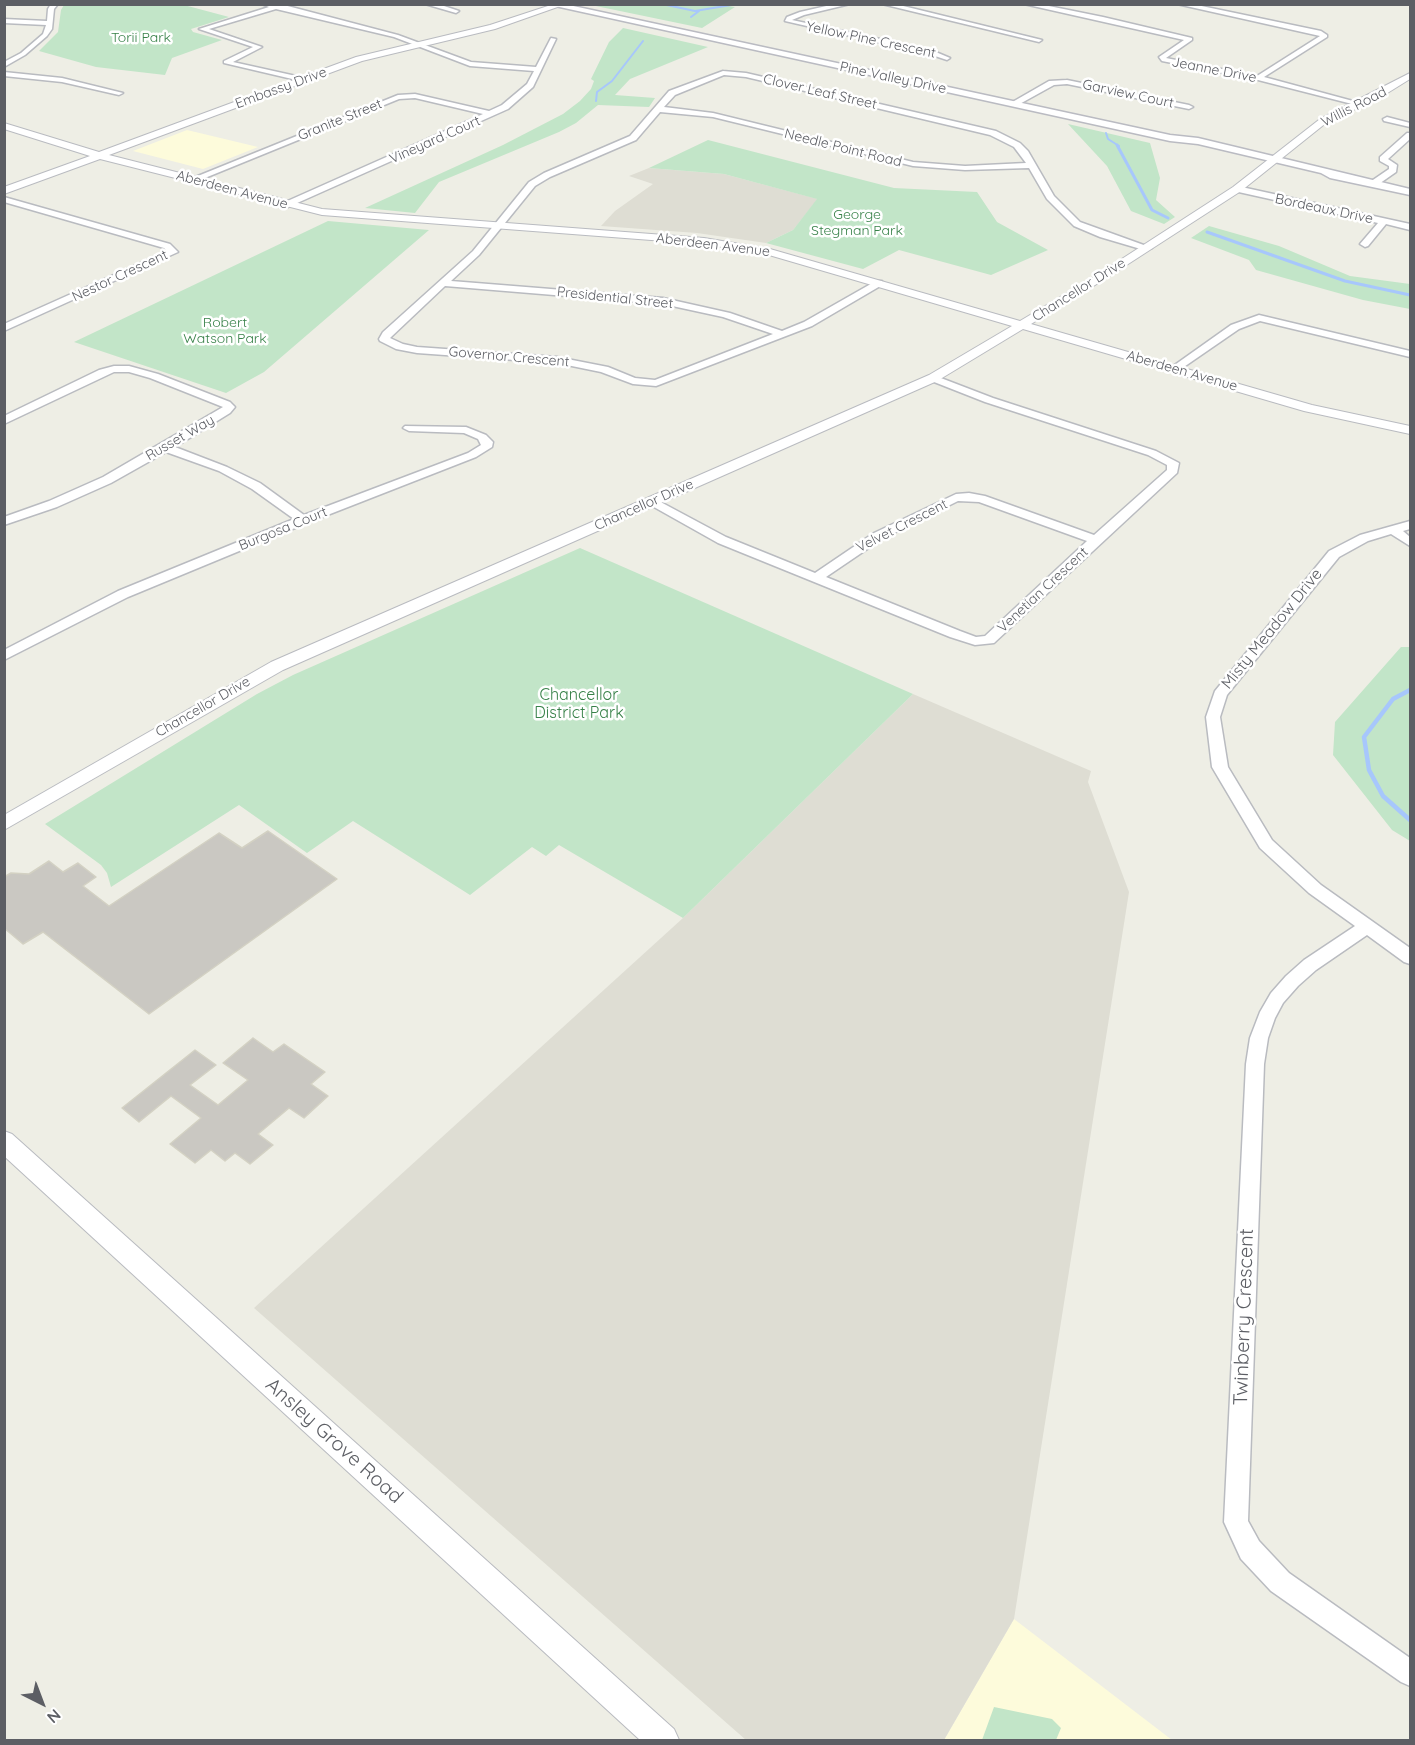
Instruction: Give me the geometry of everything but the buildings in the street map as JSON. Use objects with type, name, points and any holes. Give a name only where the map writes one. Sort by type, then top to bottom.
[{"type":"main road","name":"Pine Valley Drive","points":[[571,4],[604,12],[616,18]]},
{"type":"main road","name":"Pine Valley Drive","points":[[557,5],[1410,192]]},
{"type":"street","points":[[4,65],[43,38],[49,29],[51,9],[55,4]]},
{"type":"street","points":[[265,4],[396,36],[470,64],[538,69]]},
{"type":"street","points":[[284,4],[202,29],[259,47],[226,62],[302,80]]},
{"type":"street","points":[[428,4],[456,11]]},
{"type":"street","name":"Yellow Pine Crescent","points":[[847,4],[802,13],[789,18],[788,21],[931,52],[947,58]]},
{"type":"street","points":[[885,4],[1040,40]]},
{"type":"street","points":[[1180,4],[1319,32],[1325,36],[1258,78]]},
{"type":"street","name":"Embassy Drive","points":[[4,191],[371,55],[492,27],[557,5]]},
{"type":"street","name":"Jeanne Drive","points":[[1034,5],[1186,37],[1189,41],[1161,59],[1258,78],[1360,104]]},
{"type":"street","points":[[4,21],[49,23]]},
{"type":"street","name":"Vineyard Court","points":[[286,205],[492,114],[523,93],[553,39]]},
{"type":"street","name":"Clover Leaf Street","points":[[498,226],[532,184],[633,138],[667,97],[680,88],[723,73],[735,73],[986,131],[1017,145],[1032,165],[1053,202],[1077,224],[1103,235],[1147,248]]},
{"type":"street","points":[[4,74],[62,80],[119,93]]},
{"type":"street","name":"Willis Road","points":[[1274,161],[1323,121],[1360,104],[1410,76]]},
{"type":"street","name":"Garview Court","points":[[1013,104],[1065,78],[1189,107]]},
{"type":"street","name":"Granite Street","points":[[192,180],[398,97],[415,96],[492,114]]},
{"type":"street","name":"Needle Point Road","points":[[657,109],[713,115],[913,164],[965,168],[1032,165]]},
{"type":"street","points":[[1387,119],[1410,125]]},
{"type":"street","name":"Aberdeen Avenue","points":[[4,126],[100,155],[286,205],[340,214],[736,245],[789,257],[1308,408],[1410,430]]},
{"type":"street","points":[[1373,184],[1393,170],[1393,165],[1383,159],[1410,135]]},
{"type":"street","name":"Chancellor Drive","points":[[4,824],[277,666],[933,378],[1147,248],[1237,189],[1274,161]]},
{"type":"street","name":"Bordeaux Drive","points":[[1237,189],[1410,227]]},
{"type":"street","name":"Nestor Crescent","points":[[4,200],[167,246],[172,252],[4,328]]},
{"type":"street","points":[[1365,244],[1383,222]]},
{"type":"street","name":"Governor Crescent","points":[[498,226],[476,253],[384,339],[409,349],[575,362],[604,369],[645,384],[670,379],[808,324],[879,283]]},
{"type":"street","name":"Presidential Street","points":[[443,283],[663,301],[726,315],[782,334]]},
{"type":"street","points":[[1174,369],[1235,327],[1259,318],[1280,321],[1336,338],[1410,354]]},
{"type":"street","name":"Russet Way","points":[[4,421],[103,372],[114,369],[129,369],[154,376],[214,398],[229,407],[165,448],[79,493],[4,521]]},
{"type":"street","name":"Venetian Crescent","points":[[651,502],[722,540],[975,641],[989,640],[1173,471],[1173,463],[1152,453],[999,403],[933,378]]},
{"type":"street","name":"Burgosa Court","points":[[4,656],[123,594],[303,520],[472,455],[486,447],[487,442],[482,437],[466,430],[409,428]]},
{"type":"street","points":[[165,448],[224,468],[256,486],[303,520]]},
{"type":"street","name":"Velvet Crescent","points":[[816,578],[878,536],[956,498],[981,499],[1096,540]]},
{"type":"street","name":"Misty Meadow Drive","points":[[1410,525],[1346,546],[1322,566],[1220,694],[1213,717],[1220,767],[1266,844],[1315,889],[1410,957]]},
{"type":"street","points":[[1393,530],[1410,542]]},
{"type":"street","name":"Twinberry Crescent","points":[[1368,926],[1310,965],[1292,981],[1271,1008],[1259,1038],[1254,1064],[1236,1522],[1250,1550],[1280,1582],[1410,1673]]},
{"type":"street","name":"Ansley Grove Road","points":[[4,1141],[663,1740]]},
{"type":"shaded area","points":[[187,130],[258,147],[203,169],[133,151]]},
{"type":"shaded area","points":[[649,168],[724,174],[818,199],[793,230],[766,243],[697,233],[601,226],[615,211],[653,184],[629,176]]},
{"type":"shaded area","points":[[913,694],[1091,771],[1088,782],[1129,892],[1014,1619],[944,1740],[746,1740],[254,1308],[683,918]]},
{"type":"shaded area","points":[[1014,1619],[1172,1740],[944,1740]]},
{"type":"green space","points":[[716,4],[735,7],[702,28],[591,5]]},
{"type":"green space","name":"Torii Park","points":[[64,5],[184,5],[229,17],[191,29],[193,32],[222,40],[172,58],[165,75],[96,67],[39,51],[58,32],[61,10]]},
{"type":"green space","points":[[623,28],[708,47],[630,79],[615,95],[655,98],[649,107],[598,105],[576,123],[559,132],[439,182],[415,213],[365,208],[503,145],[563,114],[591,89],[594,81],[591,79],[609,42]]},
{"type":"green space","points":[[1068,124],[1150,143],[1160,178],[1156,200],[1175,217],[1164,224],[1131,211],[1107,166]]},
{"type":"green space","name":"George Stegman Park","points":[[708,140],[894,188],[977,192],[997,222],[1048,250],[991,275],[899,250],[863,269],[766,243],[793,230],[817,199],[724,174],[649,168]]},
{"type":"green space","name":"Robert Watson Park","points":[[328,221],[429,230],[264,372],[226,393],[74,342]]},
{"type":"green space","points":[[1209,226],[1279,246],[1350,276],[1410,284],[1410,309],[1363,300],[1256,270],[1249,260],[1191,238]]},
{"type":"green space","name":"Chancellor District Park","points":[[580,548],[913,694],[683,918],[559,845],[546,856],[532,847],[470,895],[353,821],[307,853],[239,805],[111,887],[107,873],[101,865],[45,824],[257,694],[293,675]]},
{"type":"green space","points":[[1401,647],[1410,647],[1410,841],[1392,830],[1333,755],[1335,722]]},
{"type":"green space","points":[[994,1707],[1052,1719],[1061,1728],[1056,1740],[982,1740]]},
{"type":"waterway","points":[[662,4],[695,11],[737,4]]},
{"type":"waterway","points":[[691,17],[699,11]]},
{"type":"waterway","points":[[596,101],[597,92],[612,81],[643,41]]},
{"type":"waterway","points":[[1106,133],[1108,139],[1119,146]]},
{"type":"waterway","points":[[1117,145],[1152,210],[1168,218]]},
{"type":"waterway","points":[[1207,232],[1345,281],[1410,295]]},
{"type":"waterway","points":[[1410,690],[1393,699],[1364,737],[1369,770],[1383,796],[1410,820]]}]
